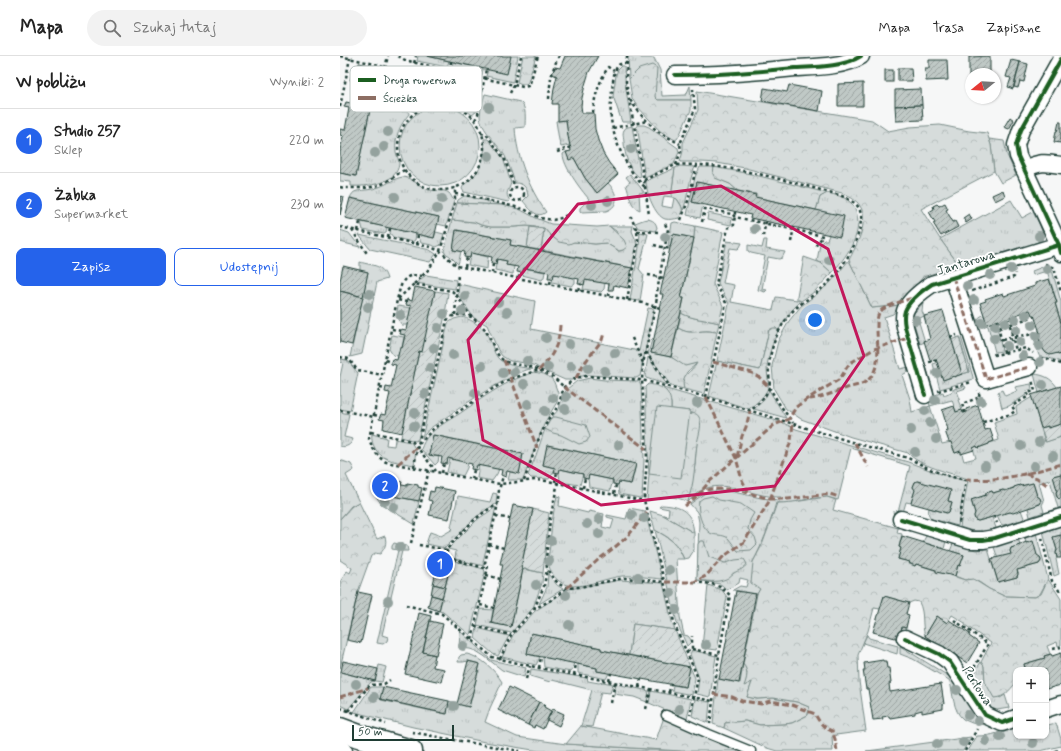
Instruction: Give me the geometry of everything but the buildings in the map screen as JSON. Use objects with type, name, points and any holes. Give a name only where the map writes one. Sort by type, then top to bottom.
[{"type":"main road","points":[[344,720],[359,736],[411,741]]},
{"type":"street","points":[[675,76],[739,73],[832,65],[851,61],[861,56]]},
{"type":"street","name":"Jantarowa","points":[[930,390],[904,327],[903,319],[908,305],[923,290],[932,284],[955,282],[1060,249],[1018,156],[1016,145],[1021,130],[1061,59]]},
{"type":"street","points":[[1024,168],[1043,162],[1061,165]]},
{"type":"street","name":"Jantarowa","points":[[955,282],[986,378]]},
{"type":"street","points":[[986,378],[1030,372]]},
{"type":"street","points":[[902,519],[970,540],[983,540],[995,538],[1061,517]]},
{"type":"street","name":"Perłowa","points":[[905,638],[939,654],[950,662],[985,715],[1002,723],[1013,719]]},
{"type":"street","points":[[1049,707],[1061,704]]},
{"type":"lane","points":[[666,714],[688,725],[752,751]]},
{"type":"path","points":[[340,56],[381,66]]},
{"type":"path","points":[[386,66],[388,56]]},
{"type":"path","points":[[398,56],[414,63],[429,66]]},
{"type":"path","points":[[414,63],[416,56]]},
{"type":"path","points":[[510,93],[514,85],[521,56]]},
{"type":"path","points":[[483,78],[523,87],[528,86],[538,56]]},
{"type":"path","points":[[549,98],[551,74],[553,66],[559,56]]},
{"type":"path","points":[[627,56],[626,82],[649,216]]},
{"type":"path","points":[[345,104],[340,105],[350,58]]},
{"type":"path","points":[[450,66],[451,61]]},
{"type":"path","points":[[627,63],[618,65],[614,71],[611,119],[618,146],[626,163],[645,187]]},
{"type":"path","points":[[593,113],[593,103],[601,79],[608,67],[614,71]]},
{"type":"path","points":[[482,92],[483,78],[486,69]]},
{"type":"path","points":[[629,98],[642,116],[657,131],[680,144]]},
{"type":"path","points":[[676,165],[681,151],[680,144],[695,109],[694,100]]},
{"type":"path","points":[[416,112],[405,123],[398,138],[398,154],[404,170],[415,182],[432,189],[450,189],[467,181],[479,167],[483,149],[481,134],[475,120],[465,112]]},
{"type":"path","points":[[475,120],[478,112]]},
{"type":"path","points":[[613,128],[647,121]]},
{"type":"path","points":[[481,134],[486,134],[502,154],[515,188]]},
{"type":"path","points":[[556,152],[570,147]]},
{"type":"path","points":[[644,180],[676,165],[718,166],[788,181],[842,196],[857,205],[861,218],[860,228],[857,239],[847,259],[831,279],[817,293],[793,310],[784,324],[771,351],[769,387],[765,395],[750,411]]},
{"type":"path","points":[[681,220],[688,201],[697,165]]},
{"type":"path","points":[[340,187],[367,188],[380,185],[404,170]]},
{"type":"path","points":[[397,300],[429,269],[440,251],[455,202],[455,187]]},
{"type":"path","points":[[515,207],[517,201],[522,199],[524,194],[521,188],[518,187],[511,190],[511,196],[517,201]]},
{"type":"path","points":[[455,194],[524,209],[540,218],[553,220],[569,214]]},
{"type":"path","points":[[702,222],[706,207],[732,214],[735,217],[823,235],[814,248]]},
{"type":"path","points":[[706,397],[726,303],[716,284],[728,228],[734,225],[735,212]]},
{"type":"path","points":[[627,300],[638,242],[638,230],[631,217]]},
{"type":"path","points":[[358,231],[360,222]]},
{"type":"path","points":[[763,236],[766,223]]},
{"type":"path","points":[[665,224],[668,229],[657,298],[643,364],[642,380],[647,458],[644,500],[675,626],[698,678],[688,725]]},
{"type":"path","points":[[340,227],[430,247],[440,251],[457,266],[609,296],[660,308]]},
{"type":"path","points":[[388,237],[390,228]]},
{"type":"path","points":[[791,242],[794,229]]},
{"type":"path","points":[[351,230],[368,256]]},
{"type":"path","points":[[638,230],[658,232]]},
{"type":"path","points":[[416,244],[418,234]]},
{"type":"path","points":[[654,245],[670,249]]},
{"type":"path","points":[[465,267],[467,257]]},
{"type":"path","points":[[492,273],[493,263]]},
{"type":"path","points":[[955,282],[966,292],[1014,277],[1016,270]]},
{"type":"path","points":[[519,278],[520,272]]},
{"type":"path","points":[[422,276],[414,274],[406,278],[402,283],[397,300],[369,439],[377,454],[386,462],[492,483],[501,484],[535,480],[556,482],[644,500]]},
{"type":"path","points":[[455,315],[458,274]]},
{"type":"path","points":[[648,275],[664,278]]},
{"type":"path","points":[[550,284],[551,278]]},
{"type":"path","points":[[414,284],[452,291],[472,317],[485,329],[499,356],[510,363],[528,366],[539,370],[553,377],[564,387]]},
{"type":"path","points":[[579,290],[581,284]]},
{"type":"path","points":[[609,296],[610,290]]},
{"type":"path","points":[[397,300],[407,302]]},
{"type":"path","points":[[414,467],[447,320],[455,315],[472,317]]},
{"type":"path","points":[[999,328],[1035,316]]},
{"type":"path","points":[[997,321],[1004,353]]},
{"type":"path","points":[[1010,325],[1012,334],[1010,336],[1016,350]]},
{"type":"path","points":[[392,329],[401,331]]},
{"type":"path","points":[[1012,334],[1015,336],[1028,335],[1039,331]]},
{"type":"path","points":[[649,336],[654,337]]},
{"type":"path","points":[[1002,340],[1014,339],[1015,336]]},
{"type":"path","points":[[632,338],[643,364]]},
{"type":"path","points":[[993,348],[995,355],[1026,348],[1038,357],[1061,364]]},
{"type":"path","points":[[646,351],[670,387]]},
{"type":"path","points":[[927,356],[929,362],[935,361],[934,359]]},
{"type":"path","points":[[340,357],[349,359],[357,370],[382,375]]},
{"type":"path","points":[[385,360],[391,362]]},
{"type":"path","points":[[418,446],[434,428],[494,388],[514,377],[539,370]]},
{"type":"path","points":[[983,422],[1011,414],[1015,411],[1012,406],[1028,396],[1027,393],[1033,393],[1035,391],[1030,372]]},
{"type":"path","points":[[524,481],[539,438],[549,418],[558,406],[564,387],[576,378],[586,376],[642,380],[706,397],[908,458],[932,470],[948,476],[966,480],[958,529]]},
{"type":"path","points":[[930,390],[938,391],[986,378]]},
{"type":"path","points":[[769,387],[793,423]]},
{"type":"path","points":[[380,388],[386,389]]},
{"type":"path","points":[[340,410],[380,416]]},
{"type":"path","points":[[370,432],[412,441],[418,446],[436,472]]},
{"type":"path","points":[[442,473],[444,463]]},
{"type":"path","points":[[411,543],[429,470]]},
{"type":"path","points":[[472,479],[474,470]]},
{"type":"path","points":[[500,659],[511,635],[534,609],[544,586],[547,569],[546,559],[550,519],[557,472]]},
{"type":"path","points":[[472,639],[488,569],[485,563],[496,516],[503,476]]},
{"type":"path","points":[[583,488],[586,478]]},
{"type":"path","points":[[614,494],[616,485]]},
{"type":"path","points":[[446,550],[477,518],[492,507],[498,505]]},
{"type":"path","points":[[496,516],[510,519]]},
{"type":"path","points":[[1038,524],[1052,581],[1061,593]]},
{"type":"path","points":[[489,544],[504,548]]},
{"type":"path","points":[[419,545],[446,550],[452,559],[488,569]]},
{"type":"path","points":[[547,569],[553,578],[567,588]]},
{"type":"path","points":[[486,575],[500,579]]},
{"type":"path","points":[[534,609],[551,600],[567,588],[580,587],[624,578],[665,582]]},
{"type":"path","points":[[694,582],[712,584],[720,587],[730,595],[719,655],[710,726]]},
{"type":"path","points":[[406,605],[442,614],[492,657],[539,668],[712,701]]},
{"type":"path","points":[[480,605],[494,608]]},
{"type":"path","points":[[954,620],[988,644],[975,666]]},
{"type":"path","points":[[475,626],[511,635]]},
{"type":"path","points":[[692,636],[692,648]]},
{"type":"path","points":[[1053,649],[1061,647]]},
{"type":"path","points":[[686,652],[692,648],[719,655]]},
{"type":"path","points":[[539,668],[541,657]]},
{"type":"path","points":[[574,674],[576,664]]},
{"type":"path","points":[[526,679],[530,666]]},
{"type":"path","points":[[609,681],[611,673]]},
{"type":"path","points":[[639,687],[641,679]]},
{"type":"path","points":[[344,720],[370,685],[384,684],[390,680]]},
{"type":"path","points":[[610,704],[615,682]]},
{"type":"path","points":[[669,692],[671,684]]},
{"type":"path","points":[[646,709],[651,689]]},
{"type":"path","points":[[340,708],[344,720]]},
{"type":"path","points":[[344,720],[392,726]]},
{"type":"path","points":[[965,751],[977,729]]},
{"type":"path","points":[[411,741],[443,738],[520,751]]},
{"type":"path","points":[[1055,751],[1061,750]]},
{"type":"highlighted area","points":[[721,186],[828,249],[864,356],[775,486],[601,505],[483,440],[468,340],[578,204]]},
{"type":"green space","points":[[418,56],[427,56],[449,61],[447,66],[442,66],[417,61]]},
{"type":"green space","points":[[511,56],[518,56],[513,82],[486,76],[488,70]]},
{"type":"green space","points":[[523,56],[536,56],[528,82],[526,84],[517,82]]},
{"type":"green space","points":[[628,56],[654,58],[660,70],[662,96],[686,95],[690,86],[691,100],[658,100],[639,69],[629,79]]},
{"type":"green space","points":[[453,62],[470,66],[452,66]]},
{"type":"green space","points":[[652,65],[657,68],[655,97],[658,100],[691,100],[691,110],[679,136],[675,140],[660,131],[636,105],[632,98],[629,79],[639,69]]},
{"type":"green space","points":[[621,66],[624,66],[631,122],[622,122],[613,96],[616,75]]},
{"type":"green space","points":[[697,91],[872,120],[888,131],[910,127],[940,125],[987,133],[991,145],[994,171],[921,209],[959,265],[923,277],[900,305],[872,308],[849,260],[863,226],[863,212],[855,200],[842,193],[745,168],[717,163],[680,162],[683,151],[683,143],[698,110]]},
{"type":"green space","points":[[485,94],[520,102],[524,107],[525,127],[515,128],[516,139],[521,161],[529,183],[546,212],[543,214],[536,214],[523,201],[528,196],[527,190],[522,185],[515,183],[505,156],[483,126],[480,116],[480,112],[482,112]]},
{"type":"green space","points":[[370,112],[409,112],[409,114],[400,127],[397,136],[396,152],[399,164],[397,171],[393,176],[380,183],[365,186],[351,186],[351,182],[340,181],[340,173],[356,176]]},
{"type":"green space","points":[[418,112],[462,112],[469,117],[474,124],[480,138],[480,154],[474,168],[469,175],[462,180],[448,186],[432,186],[418,180],[411,175],[406,168],[400,154],[400,138],[406,124],[411,117]]},
{"type":"green space","points":[[469,112],[476,112],[472,115]]},
{"type":"green space","points":[[566,120],[570,145],[561,147],[556,121]]},
{"type":"green space","points":[[637,125],[649,127],[678,148],[679,152],[674,164],[645,178]]},
{"type":"green space","points":[[632,126],[641,176],[639,177],[632,170],[624,148],[623,131]]},
{"type":"green space","points":[[484,139],[488,139],[503,158],[511,183],[507,193],[510,201],[508,202],[464,192],[462,189],[478,171],[484,156]]},
{"type":"green space","points":[[989,139],[1004,141],[1007,155],[1016,175],[1001,183],[994,171]]},
{"type":"green space","points":[[566,152],[574,158],[585,178],[597,193],[608,183],[614,190],[616,202],[611,209],[606,211],[580,211],[580,208],[589,199],[577,184],[566,165],[563,154]]},
{"type":"green space","points":[[680,166],[695,167],[691,177],[683,211],[677,199],[671,195],[675,168]]},
{"type":"green space","points":[[700,167],[714,167],[713,174],[730,184],[738,191],[697,182],[692,202],[703,205],[700,218],[687,215],[695,177]]},
{"type":"green space","points":[[714,167],[751,174],[827,193],[820,197],[816,210],[755,197],[756,194],[738,191],[730,184],[715,178],[713,174]]},
{"type":"green space","points":[[675,168],[672,197],[664,196],[662,206],[672,208],[674,198],[677,199],[681,206],[682,213],[679,218],[665,219],[661,217],[655,209],[648,192],[646,182]]},
{"type":"green space","points":[[630,174],[644,192],[639,193],[640,210],[632,203],[626,185],[630,182],[626,177]]},
{"type":"green space","points":[[403,177],[410,179],[429,190],[444,191],[450,194],[454,201],[446,226],[437,224],[439,217],[350,198],[356,191],[376,188]]},
{"type":"green space","points":[[827,193],[848,200],[854,206],[858,223],[855,239],[847,254],[832,273],[817,261],[820,244],[824,240],[827,240],[829,235],[816,210],[820,197]]},
{"type":"green space","points":[[464,196],[502,205],[457,203],[458,200]]},
{"type":"green space","points":[[1011,200],[1022,218],[1033,212],[1042,230],[1042,240],[1033,244],[1031,247],[963,268],[959,265],[940,239]]},
{"type":"green space","points":[[457,203],[502,205],[519,209],[551,224],[597,227],[609,226],[624,240],[627,247],[619,251],[606,243],[595,244],[574,242],[569,244],[559,242],[544,228],[527,226],[491,227],[474,222],[452,220]]},
{"type":"green space","points":[[708,213],[732,218],[731,225],[707,220]]},
{"type":"green space","points":[[647,219],[653,221],[657,226],[655,231],[638,228],[635,223]]},
{"type":"green space","points":[[452,220],[474,222],[491,227],[527,226],[544,228],[569,243],[606,243],[619,251],[623,250],[616,231],[609,226],[633,226],[632,231],[637,243],[632,268],[541,250],[544,229],[530,227],[527,248],[510,245],[511,240],[457,230],[453,250],[461,251],[458,264],[444,251]]},
{"type":"green space","points":[[361,222],[387,227],[386,233],[384,234],[363,230]]},
{"type":"green space","points":[[675,222],[695,226],[694,238],[673,234],[670,247],[668,246],[672,223]]},
{"type":"green space","points":[[695,226],[723,232],[713,284],[723,306],[719,323],[695,318],[681,313],[684,298],[681,298],[694,238]]},
{"type":"green space","points":[[530,227],[544,229],[541,250],[527,248]]},
{"type":"green space","points":[[391,228],[416,234],[415,240],[412,242],[393,237],[390,233]]},
{"type":"green space","points":[[340,230],[349,233],[360,247],[340,242]]},
{"type":"green space","points":[[436,232],[444,234],[441,245],[436,247],[421,243],[421,235],[434,238]]},
{"type":"green space","points":[[640,232],[648,234],[639,269],[644,275],[640,301],[630,300]]},
{"type":"green space","points":[[359,235],[426,249],[436,254],[430,262],[370,249]]},
{"type":"green space","points":[[764,240],[767,240],[766,249],[785,252],[782,258],[779,259],[768,257],[762,289],[767,290],[765,292],[758,290],[765,256],[748,251],[748,245],[762,248]]},
{"type":"green space","points":[[727,241],[742,243],[738,249],[730,248],[723,283],[734,285],[731,302],[773,310],[776,297],[801,301],[791,311],[778,331],[776,328],[769,330],[760,370],[717,361],[729,304],[718,283]]},
{"type":"green space","points":[[471,253],[488,257],[487,269],[468,265]]},
{"type":"green space","points":[[804,257],[821,263],[832,273],[814,292],[801,301],[797,300],[797,296]]},
{"type":"green space","points":[[497,259],[507,261],[506,265],[514,266],[513,274],[495,270]]},
{"type":"green space","points":[[849,260],[872,308],[900,305],[893,314],[884,317],[900,369],[909,367],[906,373],[902,375],[910,399],[912,412],[930,406],[942,444],[951,442],[955,453],[961,451],[964,461],[976,458],[973,448],[977,446],[978,448],[999,440],[994,422],[1017,414],[1016,407],[1032,397],[1045,442],[1061,437],[1061,474],[1053,476],[1057,488],[1056,495],[1059,499],[1061,498],[1061,507],[1058,508],[1050,480],[1039,483],[1044,501],[1042,505],[1044,512],[1030,517],[1028,508],[1040,504],[1040,498],[1037,496],[1033,483],[1020,485],[1005,491],[1003,490],[993,493],[992,491],[986,493],[986,495],[971,500],[975,513],[975,520],[978,521],[992,517],[996,528],[978,532],[960,527],[968,479],[944,472],[920,462],[908,453],[851,437],[801,419],[786,409],[774,389],[772,366],[778,341],[789,321],[801,306],[831,282]]},
{"type":"green space","points":[[360,262],[377,266],[383,271],[387,279],[377,282],[362,354],[350,357],[368,272],[360,270]]},
{"type":"green space","points":[[1045,266],[1052,270],[1061,302],[1061,323],[1055,303],[1057,302],[1047,271],[1033,275],[1032,271]]},
{"type":"green space","points":[[524,268],[545,272],[544,277],[542,280],[522,275]]},
{"type":"green space","points":[[554,274],[575,278],[575,283],[571,286],[552,282]]},
{"type":"green space","points":[[426,275],[456,280],[455,289],[416,283]]},
{"type":"green space","points":[[585,280],[605,283],[604,289],[601,292],[583,289]]},
{"type":"green space","points":[[459,284],[535,301],[531,329],[639,351],[648,308],[654,309],[640,376],[636,378],[588,375],[577,377],[572,380],[565,380],[536,366],[510,361],[502,356],[498,350],[487,325],[474,318],[458,295]]},
{"type":"green space","points":[[435,291],[448,293],[445,315],[418,440],[415,441],[401,437],[419,351],[421,352]]},
{"type":"green space","points":[[923,303],[922,311],[924,316],[918,319],[925,342],[920,344],[913,320],[914,313]]},
{"type":"green space","points":[[398,306],[411,308],[407,325],[402,325],[396,317]]},
{"type":"green space","points":[[681,313],[695,318],[719,323],[717,332],[689,332],[678,328]]},
{"type":"green space","points":[[984,315],[987,324],[996,321],[1002,351],[995,352],[988,326],[978,326],[978,319]]},
{"type":"green space","points":[[462,317],[471,320],[482,329],[488,336],[495,353],[500,360],[512,365],[533,369],[522,372],[482,393],[429,429],[422,438],[448,323],[454,319]]},
{"type":"green space","points":[[678,328],[689,332],[717,332],[704,394],[684,389],[683,384],[685,376],[697,363],[685,366],[671,357]]},
{"type":"green space","points":[[776,328],[778,331],[771,349],[767,368],[768,387],[760,399],[749,409],[709,396],[717,361],[760,370],[769,330]]},
{"type":"green space","points":[[1037,333],[1041,346],[1046,353],[1061,354],[1061,362],[1040,357],[1033,335]]},
{"type":"green space","points":[[392,335],[404,337],[402,348],[400,347],[398,356],[393,355],[389,349]]},
{"type":"green space","points":[[959,337],[961,337],[973,379],[940,389],[933,364],[937,362],[943,380],[969,372]]},
{"type":"green space","points":[[959,337],[969,372],[962,374],[951,340]]},
{"type":"green space","points":[[652,339],[654,339],[651,353],[670,357],[685,365],[697,362],[686,374],[684,389],[671,386],[648,354]]},
{"type":"green space","points":[[920,347],[935,395],[943,392],[944,395],[954,389],[965,386],[966,388],[957,391],[960,399],[958,400],[962,410],[956,412],[952,400],[930,406],[917,348]]},
{"type":"green space","points":[[648,357],[667,385],[646,378]]},
{"type":"green space","points":[[340,359],[347,360],[358,373],[350,411],[340,409],[340,377],[343,363],[340,362]]},
{"type":"green space","points":[[534,372],[544,374],[551,378],[558,393],[557,402],[545,422],[523,480],[508,480],[510,472],[519,473],[523,454],[434,435],[429,455],[439,457],[438,462],[435,465],[421,449],[428,437],[443,424],[504,385]]},
{"type":"green space","points":[[1034,374],[1047,378],[1057,387],[1039,393]]},
{"type":"green space","points":[[590,378],[639,381],[641,385],[644,460],[642,498],[619,494],[619,482],[631,484],[636,464],[548,445],[543,465],[555,468],[554,472],[549,479],[531,478],[528,475],[544,432],[550,419],[559,409],[562,398],[567,389],[577,381]]},
{"type":"green space","points":[[648,384],[658,386],[666,391],[671,403],[671,409],[669,410],[686,417],[696,414],[699,417],[700,429],[693,484],[688,502],[672,497],[663,497],[647,501],[649,474],[645,387]]},
{"type":"green space","points":[[1031,384],[1032,389],[1025,392],[1026,395],[1009,406],[1002,408],[998,392],[1002,390],[1005,396],[1017,391],[1015,387]]},
{"type":"green space","points":[[663,388],[781,422],[796,429],[908,462],[965,481],[958,526],[932,519],[928,511],[929,508],[946,513],[949,512],[952,502],[948,501],[951,491],[917,481],[913,487],[915,490],[911,503],[906,502],[902,516],[894,514],[893,512],[898,512],[910,466],[851,448],[838,500],[827,497],[791,503],[776,503],[766,533],[753,562],[760,589],[757,594],[733,590],[740,586],[746,587],[748,580],[740,578],[739,583],[727,590],[720,584],[697,580],[699,522],[697,512],[690,504],[705,493],[724,490],[761,498],[779,500],[781,497],[718,486],[702,490],[688,502],[695,465],[697,442],[693,413],[690,414],[690,411],[671,409],[671,403]]},
{"type":"green space","points":[[769,390],[786,418],[754,409],[764,400]]},
{"type":"green space","points":[[657,407],[690,411],[681,478],[649,474]]},
{"type":"green space","points":[[340,412],[349,414],[344,437],[353,439],[350,444],[344,447],[340,446]]},
{"type":"green space","points":[[552,417],[586,425],[590,437],[586,442],[579,444],[545,429]]},
{"type":"green space","points":[[1061,424],[1061,437],[1046,442],[1041,428],[1048,426],[1049,428]]},
{"type":"green space","points":[[372,434],[387,438],[386,445],[394,446],[395,439],[411,442],[416,450],[414,465],[393,461],[383,457],[374,446]]},
{"type":"green space","points":[[450,459],[468,463],[463,476],[447,472]]},
{"type":"green space","points":[[340,460],[351,464],[354,470],[346,475],[359,502],[351,506],[340,519]]},
{"type":"green space","points":[[479,465],[499,469],[492,481],[477,478]]},
{"type":"green space","points":[[560,469],[583,474],[580,485],[560,482]]},
{"type":"green space","points":[[589,475],[613,480],[610,491],[589,487]]},
{"type":"green space","points":[[377,493],[419,501],[414,524],[381,504],[376,496]]},
{"type":"green space","points":[[493,493],[497,494],[496,504],[476,517],[445,548],[426,544],[430,532],[441,536],[453,529],[451,527],[458,496],[490,502]]},
{"type":"green space","points":[[557,496],[560,497],[559,506],[588,513],[589,511],[604,514],[602,527],[611,529],[614,519],[607,517],[607,515],[626,519],[629,508],[645,511],[662,579],[622,576],[586,585],[573,586],[566,585],[559,581],[551,573],[548,560],[552,520]]},
{"type":"green space","points":[[712,496],[719,500],[741,504],[754,513],[750,520],[748,529],[755,537],[757,544],[751,550],[738,551],[728,538],[710,533],[704,527],[699,513],[699,501],[703,498]]},
{"type":"green space","points":[[827,497],[836,500],[833,510],[898,528],[897,533],[902,534],[899,547],[901,548],[898,559],[910,562],[909,564],[915,566],[916,564],[965,580],[973,579],[1004,596],[1035,597],[1041,594],[1048,579],[1061,599],[1061,645],[1058,646],[1057,642],[1047,646],[1050,654],[1044,656],[1045,658],[1024,664],[1025,667],[1013,667],[1013,686],[1004,695],[994,698],[985,682],[984,666],[981,662],[991,643],[952,615],[947,623],[937,616],[925,636],[922,611],[919,602],[914,601],[909,603],[884,596],[880,609],[874,608],[868,631],[858,655],[859,681],[866,731],[836,735],[832,737],[833,751],[777,751],[767,748],[724,728],[725,723],[745,721],[760,725],[792,723],[808,715],[809,707],[797,702],[773,698],[757,699],[747,697],[752,682],[744,686],[747,675],[743,664],[757,594],[760,589],[751,583],[753,562],[762,545],[777,503],[796,502]]},
{"type":"green space","points":[[359,502],[377,539],[385,536],[386,544],[380,554],[375,553],[371,556],[358,592],[340,668],[340,582],[347,571],[350,573],[352,568],[340,560],[340,519],[352,506]]},
{"type":"green space","points":[[662,505],[675,507],[685,512],[691,520],[694,533],[663,515],[668,516],[669,509],[659,507]]},
{"type":"green space","points":[[496,507],[483,562],[484,566],[455,559],[456,551],[448,549],[478,519]]},
{"type":"green space","points":[[533,509],[549,513],[543,573],[521,568]]},
{"type":"green space","points":[[1021,510],[1024,518],[1022,520],[1003,525],[1001,524],[997,515],[1010,512]]},
{"type":"green space","points":[[650,511],[663,515],[694,533],[694,550],[689,558],[684,559],[676,544],[655,530]]},
{"type":"green space","points":[[1061,526],[1061,535],[1053,537],[1057,550],[1056,559],[1059,574],[1054,576],[1043,531]]},
{"type":"green space","points":[[655,530],[672,542],[684,559],[676,559],[680,617],[684,635],[688,636],[692,641],[687,646],[677,623]]},
{"type":"green space","points":[[1036,533],[1048,579],[1040,594],[1035,597],[1004,596],[989,589],[979,582],[968,579],[965,580],[955,576],[958,565],[960,566],[964,555],[950,551],[953,544],[976,550],[988,549],[998,582],[1017,577],[1017,570],[1039,564],[1041,560],[1026,543],[1025,539]]},
{"type":"green space","points":[[929,535],[946,541],[944,549],[923,542],[926,536]]},
{"type":"green space","points":[[1016,540],[1019,541],[1020,545],[1011,548],[1011,554],[998,559],[994,547]]},
{"type":"green space","points":[[700,541],[704,541],[709,557],[725,563],[744,559],[747,564],[746,566],[727,579],[719,581],[697,580],[698,544]]},
{"type":"green space","points":[[394,543],[407,546],[408,551],[402,551],[382,635],[388,637],[387,641],[383,644],[377,643],[398,550],[392,549]]},
{"type":"green space","points":[[452,560],[484,569],[485,572],[470,635],[443,612],[439,611]]},
{"type":"green space","points":[[523,569],[543,573],[542,583],[533,608],[511,633],[477,625],[481,609],[493,610],[491,623],[511,627]]},
{"type":"green space","points":[[548,574],[557,585],[563,589],[539,604],[547,587]]},
{"type":"green space","points":[[620,580],[663,583],[675,630],[633,624],[629,655],[601,650],[601,648],[531,633],[527,654],[540,657],[536,665],[502,657],[513,635],[535,611],[569,589]]},
{"type":"green space","points":[[708,585],[722,590],[727,597],[717,650],[702,648]]},
{"type":"green space","points":[[633,624],[675,630],[690,667],[629,655]]},
{"type":"green space","points":[[477,628],[509,636],[498,656],[493,654],[475,638]]},
{"type":"green space","points":[[460,631],[491,660],[526,668],[524,677],[502,670],[476,651],[459,648]]},
{"type":"green space","points":[[867,635],[869,638],[898,646],[897,654],[863,643]]},
{"type":"green space","points":[[900,646],[950,677],[986,722],[985,724],[974,723],[963,719],[955,707],[949,680],[913,659],[900,654]]},
{"type":"green space","points":[[692,650],[716,656],[710,697],[697,694],[699,678],[690,654]]},
{"type":"green space","points":[[467,654],[477,658],[487,665],[496,673],[502,682],[485,722],[517,737],[566,744],[681,751],[539,751],[485,742],[413,727],[354,712],[371,687],[383,687],[381,700],[446,714],[449,701],[469,707],[480,664],[468,661],[458,662],[461,655]]},
{"type":"green space","points":[[543,657],[574,663],[571,672],[544,667]]},
{"type":"green space","points":[[981,662],[984,666],[985,682],[1000,698],[1005,695],[1009,708],[997,710],[991,708],[972,680]]},
{"type":"green space","points":[[578,664],[597,668],[597,671],[609,673],[606,679],[578,673]]},
{"type":"green space","points":[[743,664],[747,672],[745,685],[752,682],[747,697],[757,699],[773,698],[797,702],[809,707],[808,715],[792,723],[785,724],[760,725],[745,721],[725,723],[724,728],[713,724],[718,679],[740,683]]},
{"type":"green space","points":[[379,665],[386,667],[382,682],[375,681]]},
{"type":"green space","points":[[690,667],[695,678],[692,695],[672,691],[673,685],[686,687]]},
{"type":"green space","points":[[531,669],[587,678],[588,681],[613,684],[610,693],[601,692],[592,727],[581,726],[592,690],[552,680],[550,682],[530,676]]},
{"type":"green space","points":[[340,672],[375,681],[371,682],[348,709],[340,705]]},
{"type":"green space","points":[[616,684],[649,691],[647,702],[634,697],[614,694]]},
{"type":"green space","points":[[651,691],[691,699],[687,719],[649,703]]},
{"type":"green space","points":[[695,699],[710,702],[708,723],[692,716]]},
{"type":"green space","points":[[664,717],[741,751],[681,751],[566,744],[581,726],[656,740]]},
{"type":"green space","points":[[1056,723],[1061,739],[1061,746],[1040,751],[968,751],[977,736],[997,733],[1013,724],[1013,739],[1049,739],[1049,725]]},
{"type":"green space","points":[[971,737],[963,751],[866,751],[875,750]]},
{"type":"marked path","points":[[953,277],[986,379],[1029,367]]},
{"type":"marked path","points":[[809,399],[824,396],[867,381],[872,376],[877,363],[877,322],[879,313],[885,308],[913,298]]},
{"type":"marked path","points":[[539,370],[552,355],[557,344],[560,325]]},
{"type":"marked path","points":[[576,378],[583,365],[602,340],[604,333]]},
{"type":"marked path","points":[[697,496],[710,481],[774,425],[789,419],[796,407],[840,379],[850,363],[874,349],[908,338]]},
{"type":"marked path","points":[[504,360],[537,448]]},
{"type":"marked path","points":[[713,362],[752,373],[759,377],[769,387]]},
{"type":"marked path","points":[[564,387],[646,449]]},
{"type":"marked path","points":[[706,397],[736,458],[742,480],[749,493]]},
{"type":"marked path","points":[[737,457],[750,411]]},
{"type":"marked path","points":[[665,582],[694,582],[706,576],[723,557],[744,542],[770,500],[791,441],[793,423]]},
{"type":"marked path","points":[[855,443],[868,467]]},
{"type":"marked path","points":[[398,464],[417,447]]},
{"type":"marked path","points":[[966,480],[1015,476],[1061,464]]},
{"type":"marked path","points":[[1026,474],[1037,478],[1047,485]]},
{"type":"marked path","points":[[685,506],[703,491],[711,489],[734,489],[770,499],[788,499],[830,494],[839,497]]},
{"type":"marked path","points":[[567,588],[628,536],[647,512]]},
{"type":"marked path","points":[[340,697],[368,688]]},
{"type":"marked path","points":[[713,694],[761,704],[770,701],[792,705],[815,714],[818,720],[832,731],[837,751]]},
{"type":"cycle path","points":[[675,75],[735,73],[820,67],[854,60],[861,56]]},
{"type":"cycle path","points":[[1061,59],[1021,130],[1016,145],[1018,156],[1059,245],[1061,253]]},
{"type":"cycle path","points":[[925,395],[904,321],[905,311],[913,299],[932,284],[1059,245]]},
{"type":"cycle path","points":[[901,519],[970,540],[983,540],[995,538],[1061,517]]},
{"type":"cycle path","points":[[905,638],[939,654],[950,662],[985,715],[1002,723],[1013,719]]},
{"type":"place","name":"Żabka","points":[[385,486]]},
{"type":"place","name":"Studio 257","points":[[440,564]]}]
